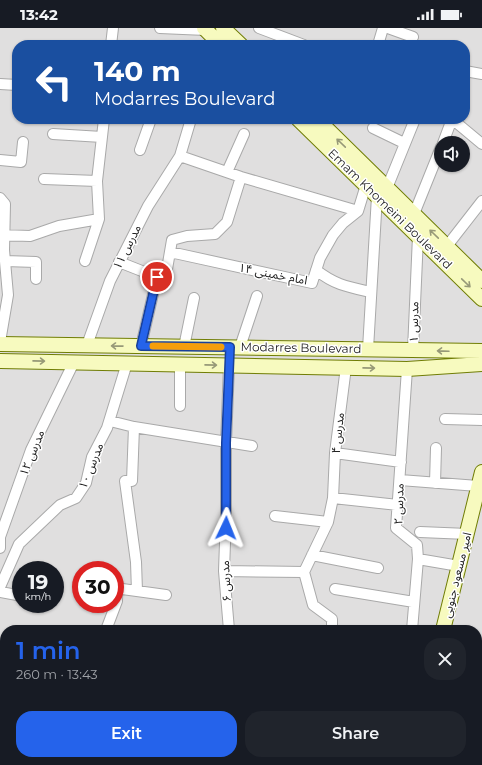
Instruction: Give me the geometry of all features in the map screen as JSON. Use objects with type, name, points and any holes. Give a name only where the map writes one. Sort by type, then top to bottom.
[{"type":"main road","points":[[223,28],[236,40]]},
{"type":"main road","points":[[205,29],[215,40]]},
{"type":"main road","name":"Emam Khomeini Boulevard","points":[[303,124],[366,185],[382,192],[414,214],[482,281]]},
{"type":"main road","name":"Emam Khomeini Boulevard","points":[[321,124],[382,192],[418,236],[482,299]]},
{"type":"main road","name":"Modarres Boulevard","points":[[0,343],[467,352],[482,351]]},
{"type":"main road","points":[[229,365],[235,347]]},
{"type":"main road","points":[[467,352],[482,347]]},
{"type":"main road","name":"Modarres Boulevard","points":[[0,361],[406,368],[482,366]]},
{"type":"main road","name":"امیر مسعود جنوبی","points":[[444,625],[468,534],[482,472]]},
{"type":"street","points":[[112,40],[113,28]]},
{"type":"street","points":[[160,28],[205,29]]},
{"type":"street","points":[[260,28],[291,40]]},
{"type":"street","points":[[379,40],[383,28]]},
{"type":"street","points":[[388,28],[413,37]]},
{"type":"street","points":[[470,72],[482,74]]},
{"type":"street","points":[[0,84],[12,85]]},
{"type":"street","points":[[85,261],[99,220],[98,181],[103,124]]},
{"type":"street","points":[[140,150],[150,124]]},
{"type":"street","name":"مدرس ۱۱","points":[[87,345],[110,281],[119,262],[148,206],[180,156],[188,124]]},
{"type":"street","points":[[368,349],[371,292],[382,192],[413,124]]},
{"type":"street","points":[[446,136],[450,124]]},
{"type":"street","points":[[458,124],[482,144]]},
{"type":"street","points":[[374,128],[404,143]]},
{"type":"street","points":[[53,134],[102,137]]},
{"type":"street","points":[[227,172],[244,134]]},
{"type":"street","points":[[0,160],[21,162],[23,142]]},
{"type":"street","points":[[180,156],[240,177],[358,211],[366,185]]},
{"type":"street","points":[[414,214],[434,164]]},
{"type":"street","points":[[119,262],[157,277],[166,275],[172,240],[186,236],[215,234],[227,222],[240,177]]},
{"type":"street","points":[[44,179],[98,181]]},
{"type":"street","points":[[0,198],[5,204],[2,235],[8,295],[0,343]]},
{"type":"street","points":[[447,246],[480,208]]},
{"type":"street","name":"امام خمینی ۱۴","points":[[170,252],[312,283],[320,258],[333,235],[343,223],[354,216],[358,211]]},
{"type":"street","points":[[2,235],[30,236],[59,226],[99,220]]},
{"type":"street","name":"مدرس ۱","points":[[413,350],[414,294],[418,236]]},
{"type":"street","points":[[5,261],[36,262],[36,279]]},
{"type":"street","points":[[316,270],[329,280],[343,287],[371,292]]},
{"type":"street","points":[[141,346],[157,277]]},
{"type":"street","points":[[235,347],[257,296]]},
{"type":"street","points":[[184,347],[194,298]]},
{"type":"street","name":"مدرس ۱۲","points":[[0,548],[0,537],[31,450],[74,362]]},
{"type":"street","name":"مدرس ۱۰","points":[[0,587],[18,544],[60,505],[76,498],[86,483],[92,457],[110,421],[127,363]]},
{"type":"street","points":[[180,364],[180,406]]},
{"type":"street","name":"مدرس ۶","points":[[229,365],[224,571],[230,625]]},
{"type":"street","name":"مدرس ۴","points":[[304,572],[328,522],[333,498],[335,454],[346,367]]},
{"type":"street","name":"مدرس ۲","points":[[406,368],[396,528],[417,545],[418,559],[412,625]]},
{"type":"street","points":[[444,419],[482,420]]},
{"type":"street","points":[[110,421],[134,428],[252,446]]},
{"type":"street","points":[[134,428],[132,480],[125,482],[136,562],[137,591]]},
{"type":"street","points":[[435,483],[436,448]]},
{"type":"street","points":[[335,454],[400,462]]},
{"type":"street","points":[[400,480],[478,486]]},
{"type":"street","points":[[333,498],[398,505]]},
{"type":"street","points":[[275,516],[328,522]]},
{"type":"street","points":[[420,532],[468,534]]},
{"type":"street","points":[[312,555],[378,568]]},
{"type":"street","points":[[418,559],[459,566]]},
{"type":"street","points":[[224,571],[304,572],[313,605],[332,619],[332,625]]},
{"type":"street","points":[[108,625],[117,601],[115,588],[166,595]]},
{"type":"street","points":[[335,589],[414,602]]},
{"type":"street","points":[[0,592],[12,594]]},
{"type":"shaded area","points":[[0,28],[482,28],[482,625],[0,625]]},
{"type":"slow traffic","points":[[153,346],[221,347]]},
{"type":"route","points":[[157,277],[141,346],[230,347],[226,443],[226,528]]}]
